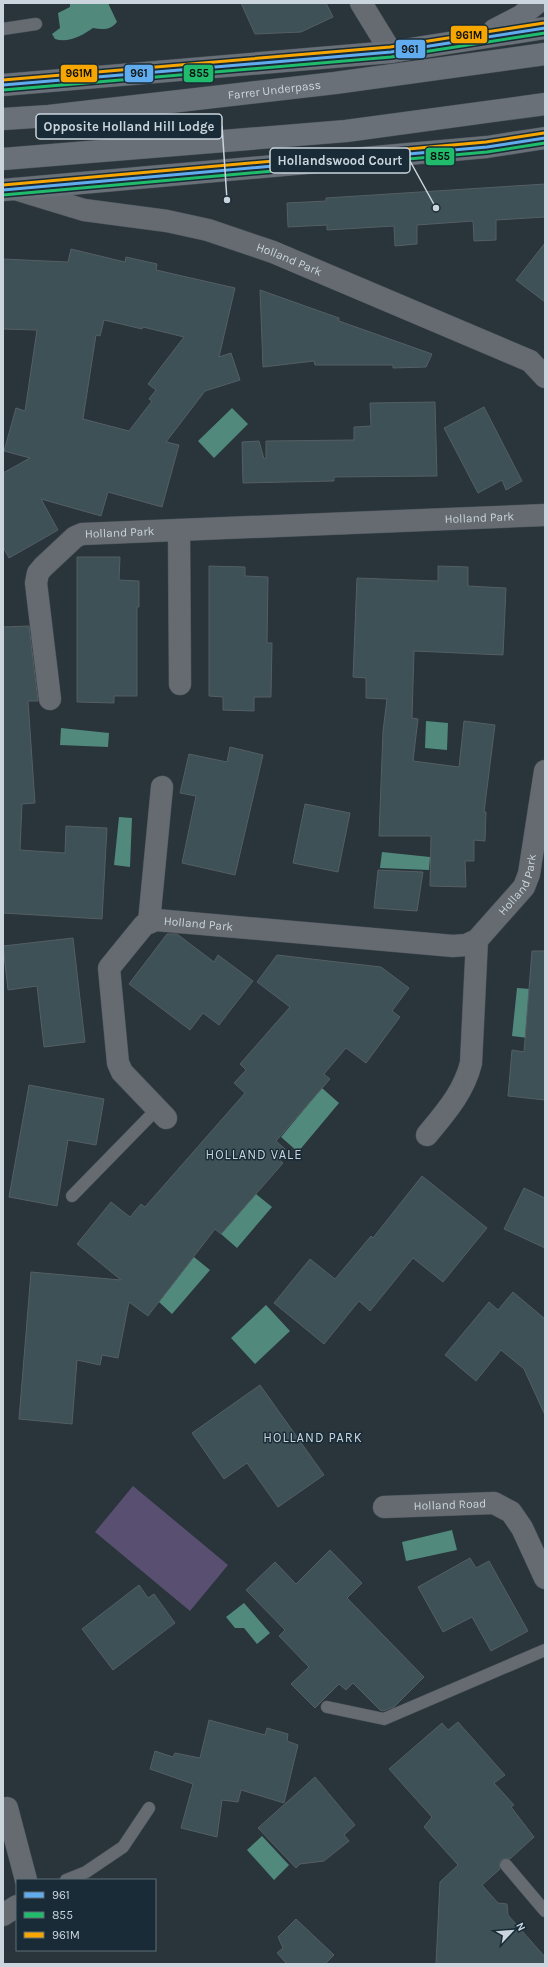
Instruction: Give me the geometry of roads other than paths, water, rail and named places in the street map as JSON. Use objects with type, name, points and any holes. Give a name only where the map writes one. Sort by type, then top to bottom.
[{"type":"highway","points":[[473,40],[521,16],[537,3]]},
{"type":"highway","points":[[3,85],[391,52],[545,28]]},
{"type":"highway","name":"Farrer Underpass","points":[[3,119],[49,116],[335,83],[545,54]]},
{"type":"highway","points":[[3,159],[346,131],[545,104]]},
{"type":"highway","points":[[9,190],[486,146],[545,138]]},
{"type":"highway","points":[[486,146],[545,150]]},
{"type":"street","points":[[361,3],[391,52]]},
{"type":"street","name":"Holland Park","points":[[9,190],[84,210],[167,221],[194,227],[273,252],[530,361],[545,377]]},
{"type":"street","name":"Holland Park","points":[[50,699],[36,583],[38,573],[43,566],[75,537],[82,534],[545,515]]},
{"type":"street","points":[[179,530],[180,684]]},
{"type":"street","name":"Holland Park","points":[[162,1114],[122,1072],[118,1063],[108,975],[111,963],[149,922],[156,920],[453,946],[466,945],[477,940],[524,887],[529,874],[545,771]]},
{"type":"street","points":[[149,922],[162,787]]},
{"type":"street","points":[[427,1135],[447,1111],[465,1083],[471,1064],[477,940]]},
{"type":"street","name":"Holland Road","points":[[384,1507],[494,1503],[511,1512],[522,1528],[545,1578]]},
{"type":"street","points":[[7,1808],[26,1879]]},
{"type":"street","points":[[3,1915],[16,1907]]},
{"type":"lane","points":[[3,29],[36,24]]},
{"type":"lane","points":[[72,1196],[162,1114]]},
{"type":"lane","points":[[327,1707],[384,1719],[545,1650]]},
{"type":"lane","points":[[68,1879],[86,1872],[123,1847],[149,1808]]},
{"type":"lane","points":[[506,1865],[545,1911]]},
{"type":"place","name":"Opposite Holland Hill Lodge","points":[[227,200]]},
{"type":"place","name":"Hollandswood Court","points":[[436,208]]},
{"type":"district","name":"HOLLAND VALE","points":[[254,1154]]},
{"type":"district","name":"HOLLAND PARK","points":[[313,1437]]}]
